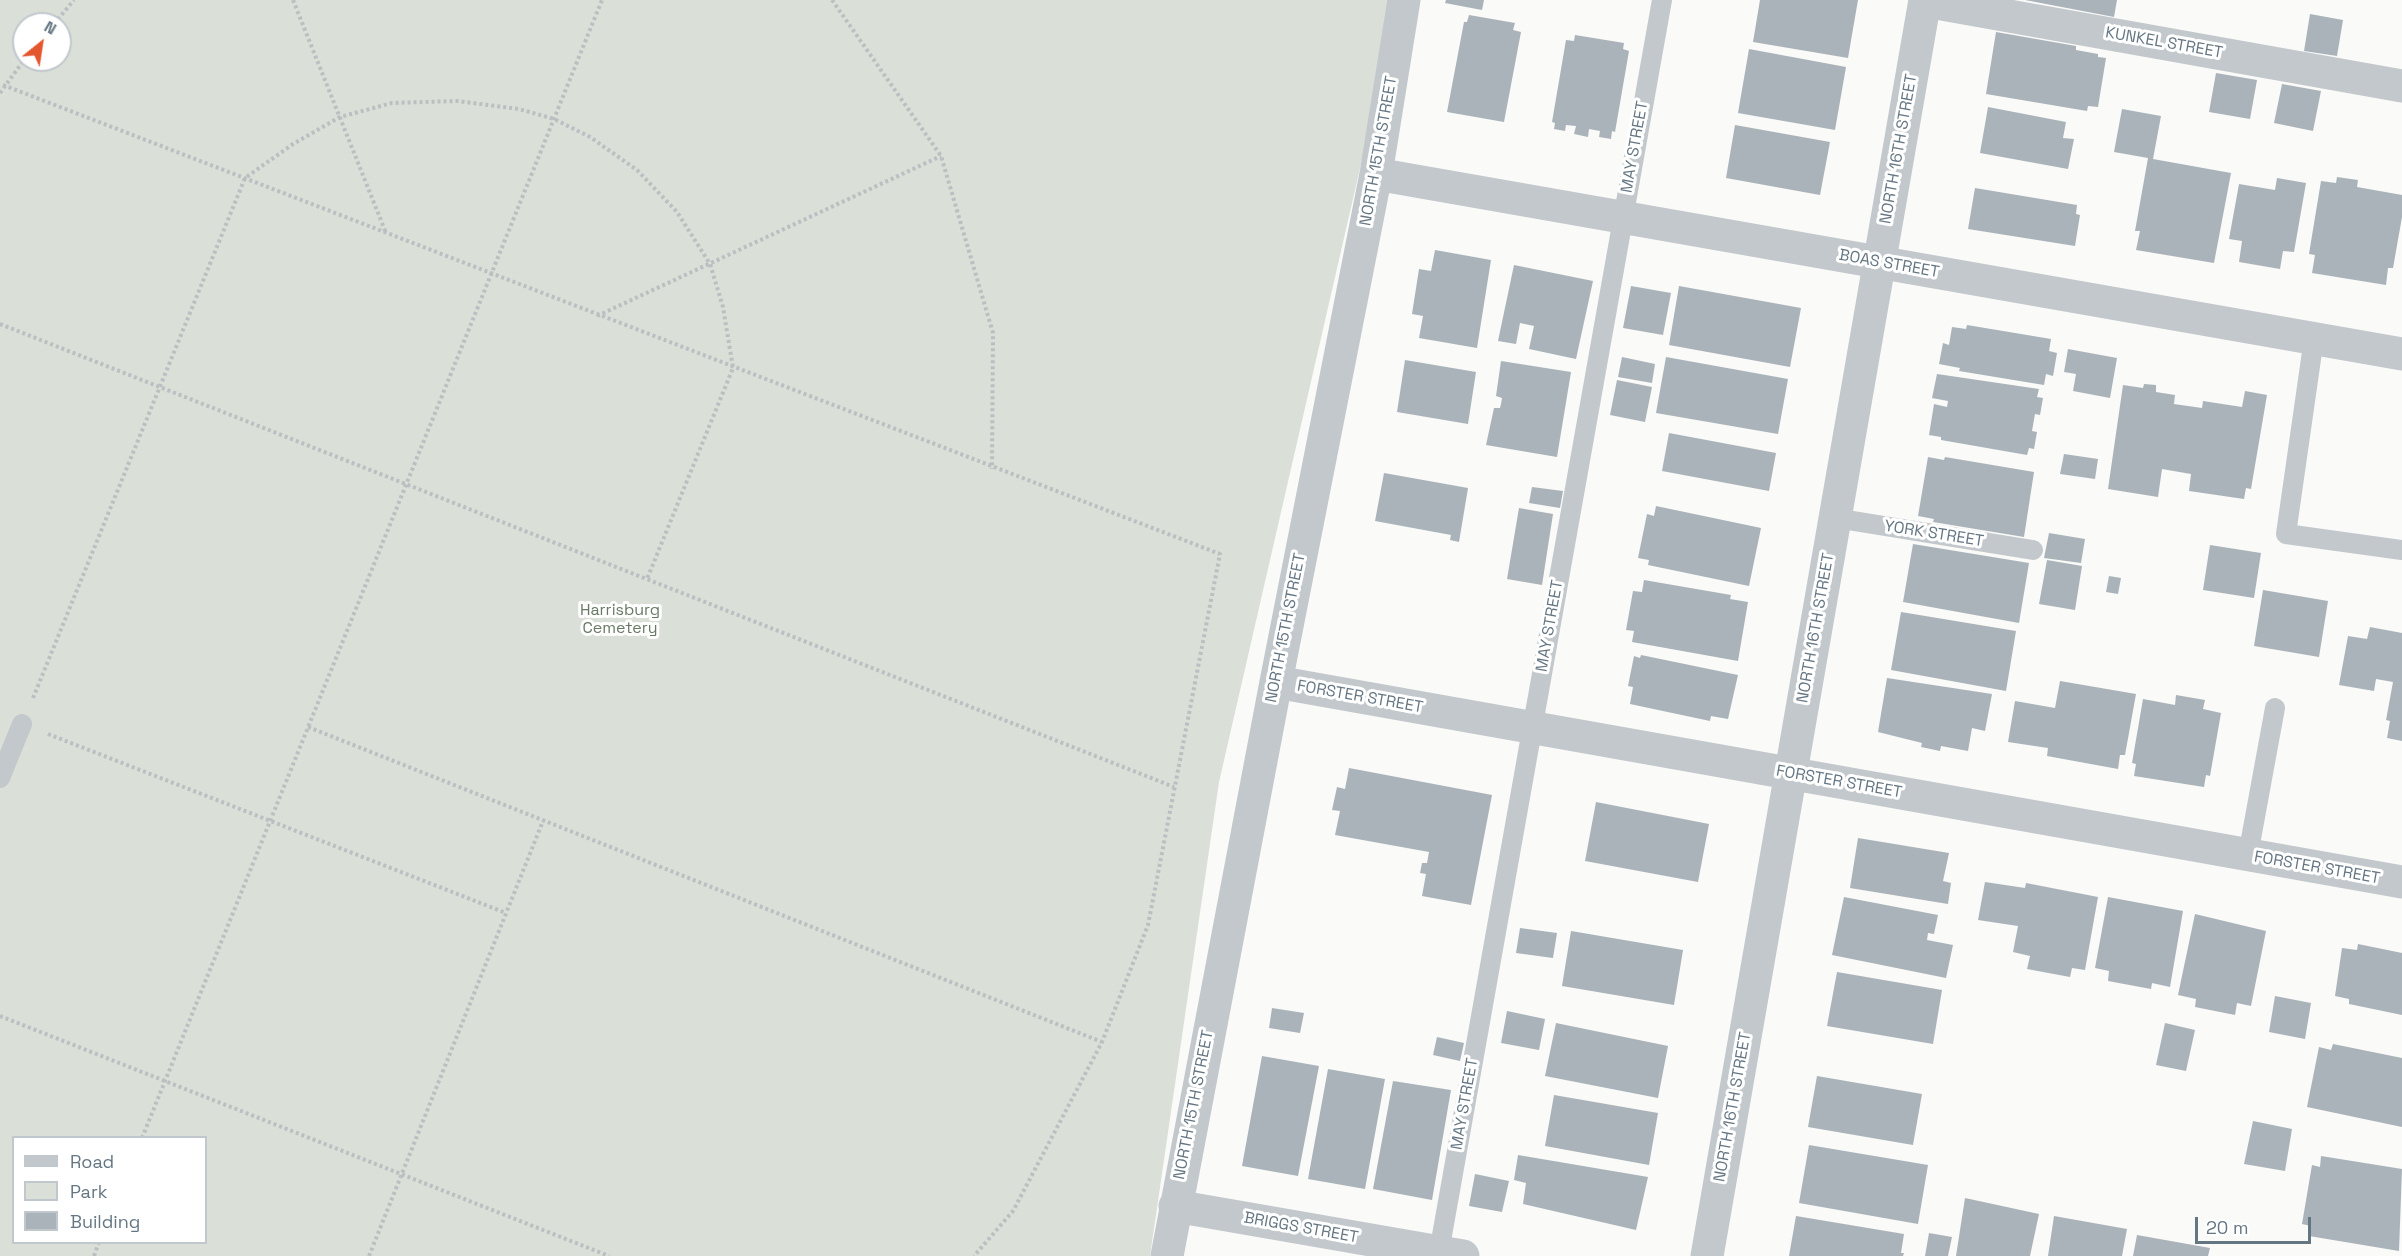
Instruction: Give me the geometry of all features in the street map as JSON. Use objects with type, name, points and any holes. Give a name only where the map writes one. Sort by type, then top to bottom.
[{"type":"street","name":"NORTH 15TH STREET","points":[[1167,1256],[1276,682],[1376,174],[1404,0]]},
{"type":"street","name":"KUNKEL STREET","points":[[1925,0],[2402,86]]},
{"type":"street","name":"NORTH 16TH STREET","points":[[1707,1256],[1925,0]]},
{"type":"street","name":"BOAS STREET","points":[[1376,174],[2402,354]]},
{"type":"street","name":"FORSTER STREET","points":[[1276,682],[2402,882]]},
{"type":"street","name":"BRIGGS STREET","points":[[1175,1206],[1451,1254]]},
{"type":"lane","name":"MAY STREET","points":[[1451,1254],[1532,728],[1662,0]]},
{"type":"lane","points":[[2314,338],[2286,534],[2402,550]]},
{"type":"lane","name":"YORK STREET","points":[[1835,518],[2033,550]]},
{"type":"lane","points":[[2248,855],[2275,708]]},
{"type":"lane","points":[[0,778],[22,724]]},
{"type":"path","points":[[64,12],[74,0]]},
{"type":"path","points":[[293,0],[387,234]]},
{"type":"path","points":[[142,1136],[602,0]]},
{"type":"path","points":[[832,0],[941,156],[993,333],[992,469]]},
{"type":"path","points":[[0,93],[3,85],[14,72]]},
{"type":"path","points":[[3,85],[992,469],[1220,554],[1148,925],[1102,1042],[1013,1210],[974,1256]]},
{"type":"path","points":[[506,914],[22,724],[245,178],[293,144],[340,117],[392,103],[457,101],[519,109],[554,119],[590,137],[637,170],[677,212],[710,264],[723,307],[733,368],[647,579]]},
{"type":"path","points":[[597,316],[941,156]]},
{"type":"path","points":[[0,324],[1174,787]]},
{"type":"path","points":[[308,727],[1102,1042]]},
{"type":"path","points":[[369,1256],[543,820]]},
{"type":"path","points":[[0,1016],[609,1256]]},
{"type":"green space","name":"Harrisburg Cemetery","points":[[0,0],[1389,0],[1375,103],[1219,782],[1150,1256],[0,1256]]},
{"type":"building","points":[[1446,0],[1484,0],[1482,10],[1445,3]]},
{"type":"building","points":[[1760,0],[1858,0],[1848,58],[1753,42]]},
{"type":"building","points":[[2025,0],[2117,0],[2114,17]]},
{"type":"building","points":[[2310,14],[2343,20],[2337,56],[2304,51]]},
{"type":"building","points":[[1469,15],[1515,23],[1513,30],[1521,32],[1504,122],[1447,112],[1464,22],[1467,22]]},
{"type":"building","points":[[1996,32],[2076,46],[2076,50],[2098,54],[2098,57],[2106,58],[2098,107],[2088,106],[2087,111],[1986,94]]},
{"type":"building","points":[[1575,35],[1624,43],[1623,49],[1629,51],[1615,132],[1612,131],[1611,139],[1599,137],[1600,131],[1589,129],[1588,137],[1574,134],[1576,126],[1566,125],[1565,131],[1554,129],[1555,123],[1552,122],[1566,40],[1574,41]]},
{"type":"building","points":[[1749,49],[1846,67],[1835,130],[1738,113]]},
{"type":"building","points":[[2216,73],[2257,80],[2250,119],[2209,112]]},
{"type":"building","points":[[2282,84],[2321,91],[2313,131],[2274,123]]},
{"type":"building","points":[[1988,107],[2066,122],[2063,138],[2074,139],[2068,169],[1980,153]]},
{"type":"building","points":[[2122,109],[2161,116],[2153,159],[2231,173],[2214,263],[2136,250],[2140,231],[2135,231],[2148,158],[2114,152]]},
{"type":"building","points":[[1735,125],[1830,142],[1820,195],[1726,178]]},
{"type":"building","points":[[2337,177],[2358,180],[2357,187],[2402,195],[2402,217],[2393,268],[2388,268],[2386,285],[2312,273],[2315,255],[2309,254],[2321,181],[2336,183]]},
{"type":"building","points":[[2277,178],[2306,183],[2294,252],[2283,251],[2280,269],[2239,262],[2242,241],[2229,239],[2239,184],[2275,190]]},
{"type":"building","points":[[1975,188],[2077,205],[2076,214],[2080,215],[2075,246],[1968,229]]},
{"type":"building","points":[[1435,250],[1491,260],[1477,348],[1419,338],[1423,316],[1412,314],[1419,269],[1431,271]]},
{"type":"building","points":[[1514,265],[1593,281],[1576,359],[1529,349],[1534,326],[1520,323],[1516,344],[1498,341]]},
{"type":"building","points":[[1631,286],[1671,293],[1663,335],[1623,328]]},
{"type":"building","points":[[1679,286],[1801,308],[1790,367],[1669,345]]},
{"type":"building","points":[[1967,325],[2051,339],[2049,351],[2057,353],[2053,376],[2046,374],[2044,385],[1959,371],[1960,368],[1939,364],[1943,343],[1949,345],[1952,327],[1966,329]]},
{"type":"building","points":[[2068,349],[2117,358],[2110,398],[2073,391],[2076,374],[2064,372]]},
{"type":"building","points":[[1622,357],[1655,364],[1652,383],[1618,377]]},
{"type":"building","points":[[1666,357],[1788,379],[1778,434],[1656,413]]},
{"type":"building","points":[[1405,360],[1476,372],[1468,424],[1397,412]]},
{"type":"building","points":[[1501,361],[1571,372],[1557,457],[1486,445],[1494,408],[1500,408],[1501,404],[1502,398],[1496,396]]},
{"type":"building","points":[[1937,374],[2039,389],[2037,397],[2043,398],[2040,415],[2035,414],[2032,431],[2037,432],[2034,449],[2029,448],[2027,455],[1941,440],[1941,437],[1929,435],[1934,404],[1947,407],[1948,401],[1932,398]]},
{"type":"building","points":[[1617,380],[1652,387],[1645,422],[1610,415]]},
{"type":"building","points":[[2144,384],[2156,385],[2156,392],[2175,395],[2174,404],[2202,408],[2203,401],[2242,407],[2245,391],[2267,395],[2251,489],[2246,488],[2244,499],[2189,491],[2191,474],[2162,469],[2158,497],[2108,489],[2123,385],[2143,388]]},
{"type":"building","points":[[1669,433],[1776,453],[1769,491],[1662,471]]},
{"type":"building","points":[[2064,454],[2098,459],[2095,479],[2060,474]]},
{"type":"building","points":[[1928,457],[1944,460],[1945,457],[2034,472],[2024,537],[1933,522],[1934,519],[1918,516]]},
{"type":"building","points":[[1384,473],[1468,488],[1459,542],[1450,540],[1451,535],[1375,521]]},
{"type":"building","points":[[1532,487],[1563,491],[1560,508],[1529,503]]},
{"type":"building","points":[[1656,506],[1761,528],[1749,586],[1648,565],[1649,560],[1638,558],[1647,514],[1654,516]]},
{"type":"building","points":[[1519,508],[1553,514],[1542,585],[1507,579]]},
{"type":"building","points":[[2049,533],[2085,539],[2081,563],[2044,558]]},
{"type":"building","points":[[1913,544],[2029,563],[2019,623],[1903,602]]},
{"type":"building","points":[[2210,545],[2261,553],[2254,598],[2203,590]]},
{"type":"building","points":[[2047,560],[2082,566],[2075,610],[2039,604]]},
{"type":"building","points":[[2109,576],[2121,578],[2118,594],[2106,592]]},
{"type":"building","points":[[1644,580],[1731,595],[1730,599],[1748,602],[1738,661],[1632,642],[1634,631],[1626,630],[1633,591],[1642,592]]},
{"type":"building","points":[[2263,590],[2328,601],[2319,657],[2254,646]]},
{"type":"building","points":[[1901,612],[2016,631],[2006,691],[1891,670]]},
{"type":"building","points":[[2370,627],[2402,633],[2402,741],[2387,738],[2390,721],[2386,720],[2393,682],[2376,679],[2374,691],[2339,685],[2348,636],[2367,639]]},
{"type":"building","points":[[1641,655],[1738,675],[1728,719],[1711,716],[1710,721],[1630,704],[1633,687],[1628,686],[1634,656],[1640,658]]},
{"type":"building","points":[[1887,678],[1992,694],[1985,731],[1972,728],[1968,751],[1941,746],[1940,751],[1921,747],[1922,743],[1878,732]]},
{"type":"building","points":[[2060,681],[2136,694],[2125,755],[2120,755],[2118,769],[2047,756],[2048,748],[2008,742],[2015,701],[2055,708]]},
{"type":"building","points":[[2176,695],[2205,700],[2203,709],[2221,713],[2210,776],[2206,775],[2204,787],[2134,776],[2136,764],[2132,763],[2143,699],[2175,705]]},
{"type":"building","points":[[1349,768],[1492,795],[1471,905],[1422,896],[1426,874],[1420,873],[1422,863],[1427,863],[1429,852],[1335,835],[1340,811],[1332,810],[1337,787],[1345,789]]},
{"type":"building","points":[[1596,802],[1709,824],[1698,882],[1585,861]]},
{"type":"building","points":[[1858,838],[1949,853],[1943,881],[1951,883],[1948,904],[1850,888]]},
{"type":"building","points":[[1985,882],[2025,888],[2026,883],[2098,897],[2085,970],[2072,968],[2070,977],[2027,969],[2030,956],[2013,952],[2018,926],[1978,920]]},
{"type":"building","points":[[1844,897],[1938,915],[1934,934],[1928,933],[1927,940],[1953,945],[1946,978],[1832,955]]},
{"type":"building","points":[[2108,897],[2183,911],[2170,987],[2152,983],[2151,989],[2108,981],[2109,971],[2095,968]]},
{"type":"building","points":[[2195,914],[2266,931],[2251,1006],[2237,1003],[2235,1015],[2195,1007],[2196,999],[2178,995]]},
{"type":"building","points":[[1520,928],[1557,933],[1553,958],[1516,953]]},
{"type":"building","points":[[1571,931],[1683,950],[1674,1005],[1562,986]]},
{"type":"building","points":[[2358,944],[2402,953],[2402,1015],[2349,1004],[2349,999],[2335,996],[2342,948],[2357,950]]},
{"type":"building","points":[[1837,972],[1942,990],[1933,1044],[1827,1026]]},
{"type":"building","points":[[2275,996],[2311,1003],[2305,1039],[2269,1032]]},
{"type":"building","points":[[1272,1008],[1304,1013],[1300,1033],[1269,1028]]},
{"type":"building","points":[[1507,1011],[1545,1019],[1539,1050],[1501,1043]]},
{"type":"building","points":[[1556,1023],[1668,1046],[1658,1098],[1545,1076]]},
{"type":"building","points":[[2165,1023],[2195,1030],[2186,1071],[2156,1065]]},
{"type":"building","points":[[1437,1037],[1464,1043],[1460,1061],[1433,1055]]},
{"type":"building","points":[[2333,1044],[2402,1058],[2402,1127],[2307,1107],[2319,1047],[2331,1050]]},
{"type":"building","points":[[1262,1056],[1319,1066],[1298,1176],[1242,1166]]},
{"type":"building","points":[[1328,1069],[1385,1079],[1365,1189],[1308,1179]]},
{"type":"building","points":[[1817,1076],[1922,1094],[1913,1145],[1808,1127]]},
{"type":"building","points":[[1393,1081],[1451,1090],[1432,1200],[1373,1189]]},
{"type":"building","points":[[1554,1095],[1658,1113],[1649,1165],[1545,1146]]},
{"type":"building","points":[[2253,1121],[2292,1129],[2285,1171],[2244,1164]]},
{"type":"building","points":[[1809,1145],[1928,1165],[1918,1224],[1799,1203]]},
{"type":"building","points":[[1518,1155],[1648,1177],[1636,1230],[1523,1204],[1526,1183],[1514,1180]]},
{"type":"building","points":[[2321,1156],[2402,1169],[2399,1251],[2309,1236],[2311,1226],[2302,1224],[2312,1165],[2320,1167]]},
{"type":"building","points":[[1475,1174],[1509,1181],[1502,1212],[1469,1206]]},
{"type":"building","points":[[1965,1198],[2039,1214],[2030,1256],[1956,1256]]},
{"type":"building","points":[[1796,1216],[1904,1234],[1901,1253],[1904,1253],[1903,1256],[1789,1256]]},
{"type":"building","points":[[2054,1216],[2127,1229],[2122,1256],[2048,1256]]},
{"type":"building","points":[[1929,1233],[1952,1237],[1948,1256],[1925,1256]]},
{"type":"building","points":[[2137,1235],[2210,1248],[2208,1256],[2133,1256]]}]
